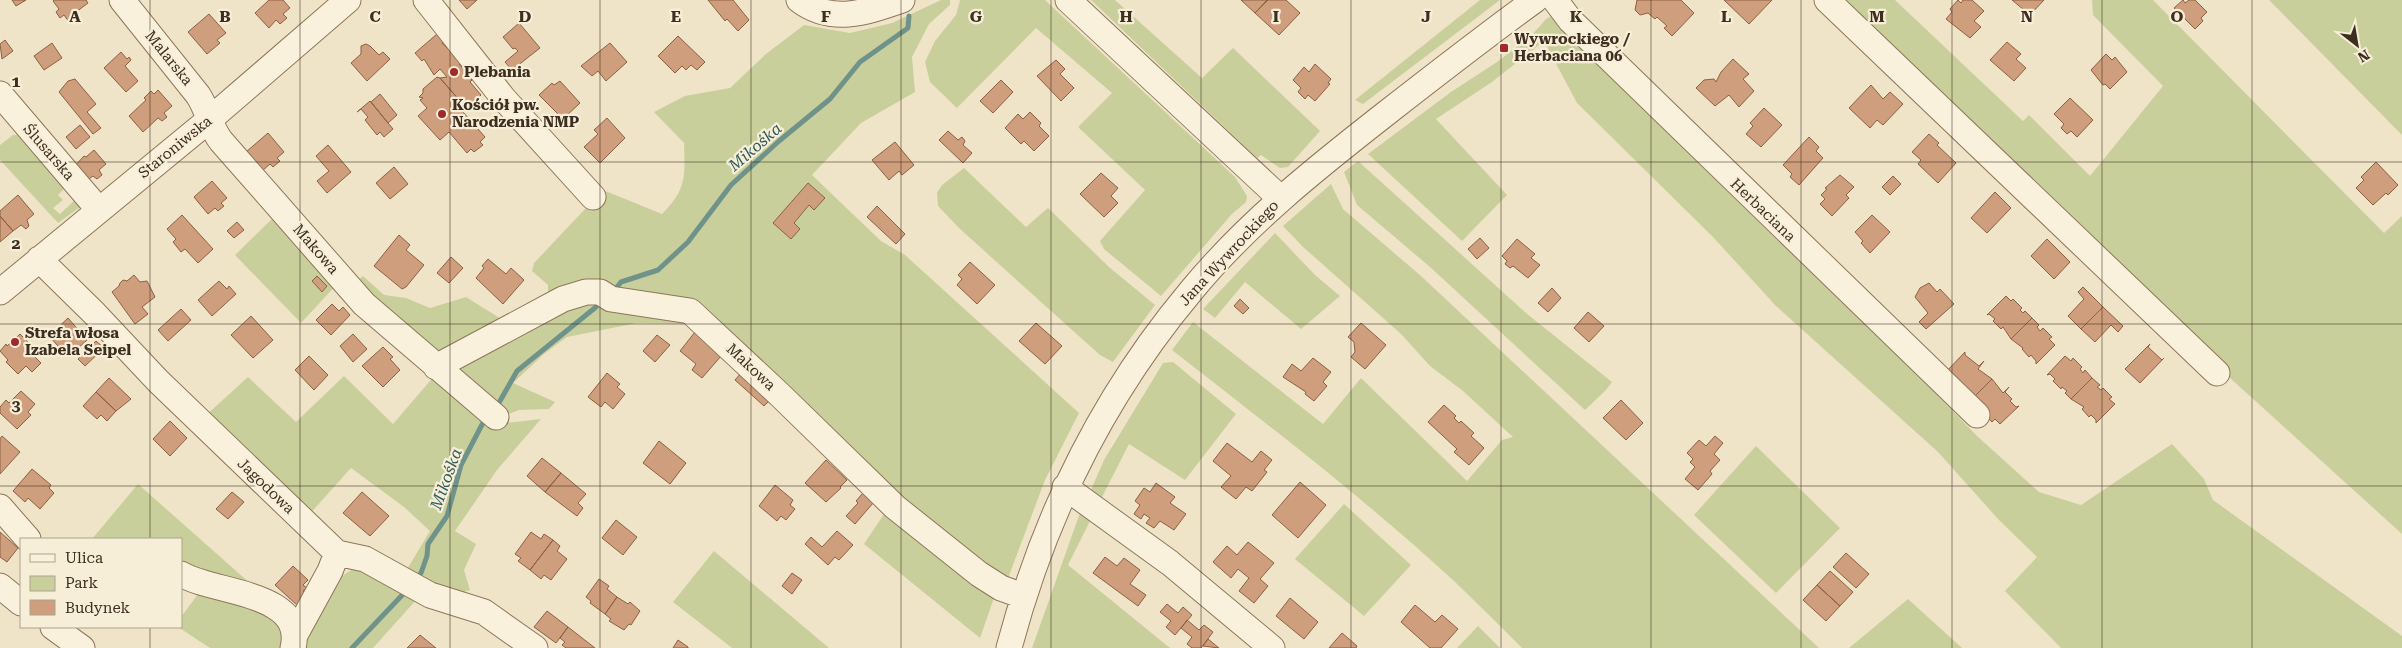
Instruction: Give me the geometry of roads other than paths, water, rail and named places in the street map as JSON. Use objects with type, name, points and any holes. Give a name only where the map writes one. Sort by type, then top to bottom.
[{"type":"street","name":"Malarska","points":[[122,0],[198,95],[206,108],[209,120]]},
{"type":"street","name":"Staroniwska","points":[[2,285],[39,259],[209,120],[348,0]]},
{"type":"street","points":[[426,0],[504,99],[593,197]]},
{"type":"street","points":[[799,0],[808,6],[829,14],[852,15],[902,0]]},
{"type":"street","points":[[1068,0],[1280,198]]},
{"type":"street","name":"Jana Wywrockiego","points":[[1009,648],[1023,596],[1065,487],[1091,437],[1121,388],[1191,290],[1280,198],[1414,92],[1535,0]]},
{"type":"street","name":"Herbaciana","points":[[1555,0],[1570,20],[1977,415]]},
{"type":"street","points":[[1827,0],[2217,374]]},
{"type":"street","name":"Ślusarska","points":[[0,94],[99,210]]},
{"type":"street","name":"Makowa","points":[[209,120],[213,131],[221,141],[364,304],[489,411]]},
{"type":"street","name":"Jagodowa","points":[[39,259],[96,314],[158,381],[337,554]]},
{"type":"street","name":"Makowa","points":[[436,367],[563,299],[586,292],[600,292],[611,299],[690,311],[780,394],[895,507],[980,574],[1001,588],[1023,596]]},
{"type":"street","points":[[1065,487],[1170,563],[1272,648]]},
{"type":"street","points":[[0,507],[27,538]]},
{"type":"street","points":[[294,641],[337,554],[366,559],[412,586],[484,612],[535,648]]},
{"type":"street","points":[[182,574],[208,586],[254,596],[270,603],[283,612],[292,625],[294,641]]},
{"type":"street","points":[[0,586],[20,601]]},
{"type":"street","points":[[54,628],[82,648]]},
{"type":"waterway","name":"Mikośka","points":[[614,291],[621,282],[658,270],[688,242],[731,185],[779,141],[830,99],[860,62],[908,28],[909,16]]},
{"type":"waterway","name":"Mikośka","points":[[496,408],[517,371],[596,307]]},
{"type":"waterway","name":"Mikośka","points":[[416,579],[421,573],[427,556],[428,544],[447,516],[461,465],[486,417]]},
{"type":"waterway","name":"Mikośka","points":[[352,648],[407,590]]},
{"type":"place","name":"Wywrockiego / Herbaciana 06","points":[[1504,48]]},
{"type":"place","name":"Plebania","points":[[454,72]]},
{"type":"place","name":"Kościół pw. Narodzenia NMP","points":[[442,114]]},
{"type":"place","name":"Strefa włosa Izabela Seipel","points":[[15,342]]}]
